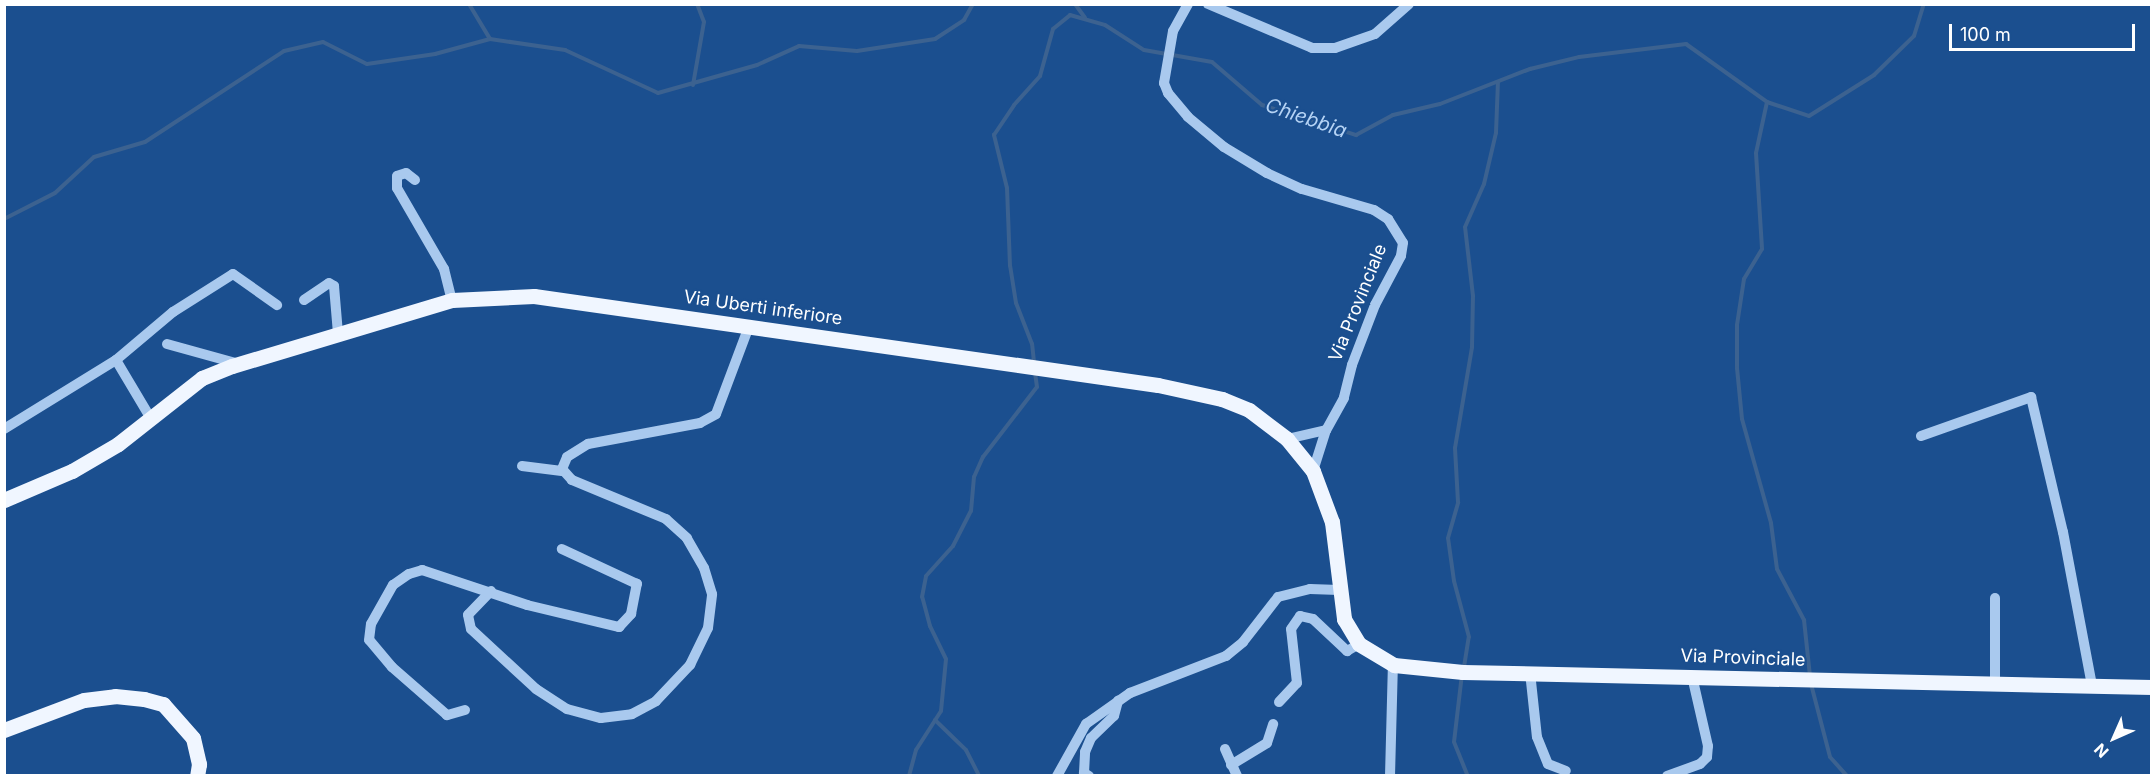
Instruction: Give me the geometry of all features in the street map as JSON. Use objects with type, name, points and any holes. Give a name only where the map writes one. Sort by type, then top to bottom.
[{"type":"main road","name":"Via Uberti inferiore","points":[[4,500],[72,471],[118,444],[202,378],[239,364],[452,300],[534,296],[1158,385],[1222,399],[1249,410],[1287,439],[1313,471],[1332,522],[1344,619],[1359,644],[1393,664]]},
{"type":"main road","name":"Via Provinciale","points":[[1393,664],[1462,672],[2151,687]]},
{"type":"main road","points":[[4,730],[84,700],[115,696],[144,699],[163,704],[193,738],[199,764],[197,776]]},
{"type":"street","name":"Via Provinciale","points":[[1188,4],[1177,21],[1166,67],[1168,93],[1188,117],[1224,147],[1267,173],[1302,189],[1374,210],[1400,233],[1401,256],[1375,305],[1352,365],[1344,398],[1326,430],[1313,471]]},
{"type":"street","points":[[1208,4],[1312,48],[1335,48],[1375,34],[1409,4]]},
{"type":"street","points":[[415,180],[406,173],[397,176],[397,188],[444,269],[452,300]]},
{"type":"street","points":[[4,429],[116,360],[173,312],[233,274],[277,305]]},
{"type":"street","points":[[304,300],[328,283],[334,286],[338,334]]},
{"type":"street","points":[[561,471],[567,457],[588,444],[700,423],[716,414],[749,326]]},
{"type":"street","points":[[167,344],[239,364]]},
{"type":"street","points":[[116,360],[150,417]]},
{"type":"street","points":[[1921,436],[2031,397],[2063,532],[2092,686]]},
{"type":"street","points":[[1287,439],[1326,430]]},
{"type":"street","points":[[491,591],[468,615],[471,630],[536,689],[567,709],[601,718],[632,714],[656,701],[698,653],[708,628],[711,594],[704,568],[687,538],[666,519],[572,480],[561,471],[522,466]]},
{"type":"street","points":[[465,710],[447,715],[392,667],[369,640],[371,624],[393,585],[409,574],[422,570],[491,591],[527,605],[619,627],[632,614],[637,584],[562,549]]},
{"type":"street","points":[[1057,776],[1086,724],[1130,693],[1226,656],[1243,642],[1278,597],[1310,589],[1339,590]]},
{"type":"street","points":[[1995,598],[1995,684]]},
{"type":"street","points":[[1279,702],[1297,683],[1291,629],[1300,616],[1313,619],[1347,651],[1359,644]]},
{"type":"street","points":[[1388,774],[1393,664]]},
{"type":"street","points":[[1530,672],[1538,737],[1548,764],[1566,771]]},
{"type":"street","points":[[1667,776],[1700,764],[1707,757],[1708,746],[1692,676]]},
{"type":"street","points":[[1089,776],[1084,773],[1085,752],[1091,738],[1114,716],[1118,701]]},
{"type":"street","points":[[1231,765],[1268,743],[1273,724]]},
{"type":"street","points":[[1225,749],[1237,776]]},
{"type":"waterway","points":[[469,4],[490,39]]},
{"type":"waterway","points":[[693,85],[704,22],[697,4]]},
{"type":"waterway","points":[[4,219],[55,193],[94,157],[145,142],[284,51],[323,42],[367,64],[435,54],[490,39],[565,50],[658,93],[757,65],[799,46],[857,51],[935,39],[964,20],[973,4]]},
{"type":"waterway","points":[[1075,4],[1085,18]]},
{"type":"waterway","name":"Chiebbia","points":[[1034,362],[1032,344],[1016,303],[1010,266],[1007,188],[994,135],[1014,105],[1040,76],[1053,29],[1070,15],[1105,25],[1144,50],[1212,62],[1262,105],[1356,135],[1393,115],[1440,104],[1530,69],[1579,57],[1686,44],[1767,102],[1809,116],[1874,75],[1914,36],[1924,4]]},
{"type":"waterway","points":[[1464,667],[1469,637],[1454,581],[1448,538],[1458,502],[1455,448],[1472,347],[1473,296],[1465,227],[1484,184],[1496,133],[1498,82]]},
{"type":"waterway","points":[[1767,102],[1756,153],[1762,249],[1744,279],[1737,325],[1737,368],[1742,419],[1771,523],[1777,569],[1804,620],[1810,676]]},
{"type":"waterway","name":"Chiebbia","points":[[909,776],[916,750],[941,711],[946,659],[930,626],[922,597],[926,576],[953,546],[971,511],[974,477],[983,457],[1037,387],[1035,372]]},
{"type":"waterway","points":[[1462,674],[1454,742],[1468,776]]},
{"type":"waterway","points":[[1811,684],[1830,757],[1847,776]]},
{"type":"waterway","points":[[935,720],[966,750],[979,776]]}]
